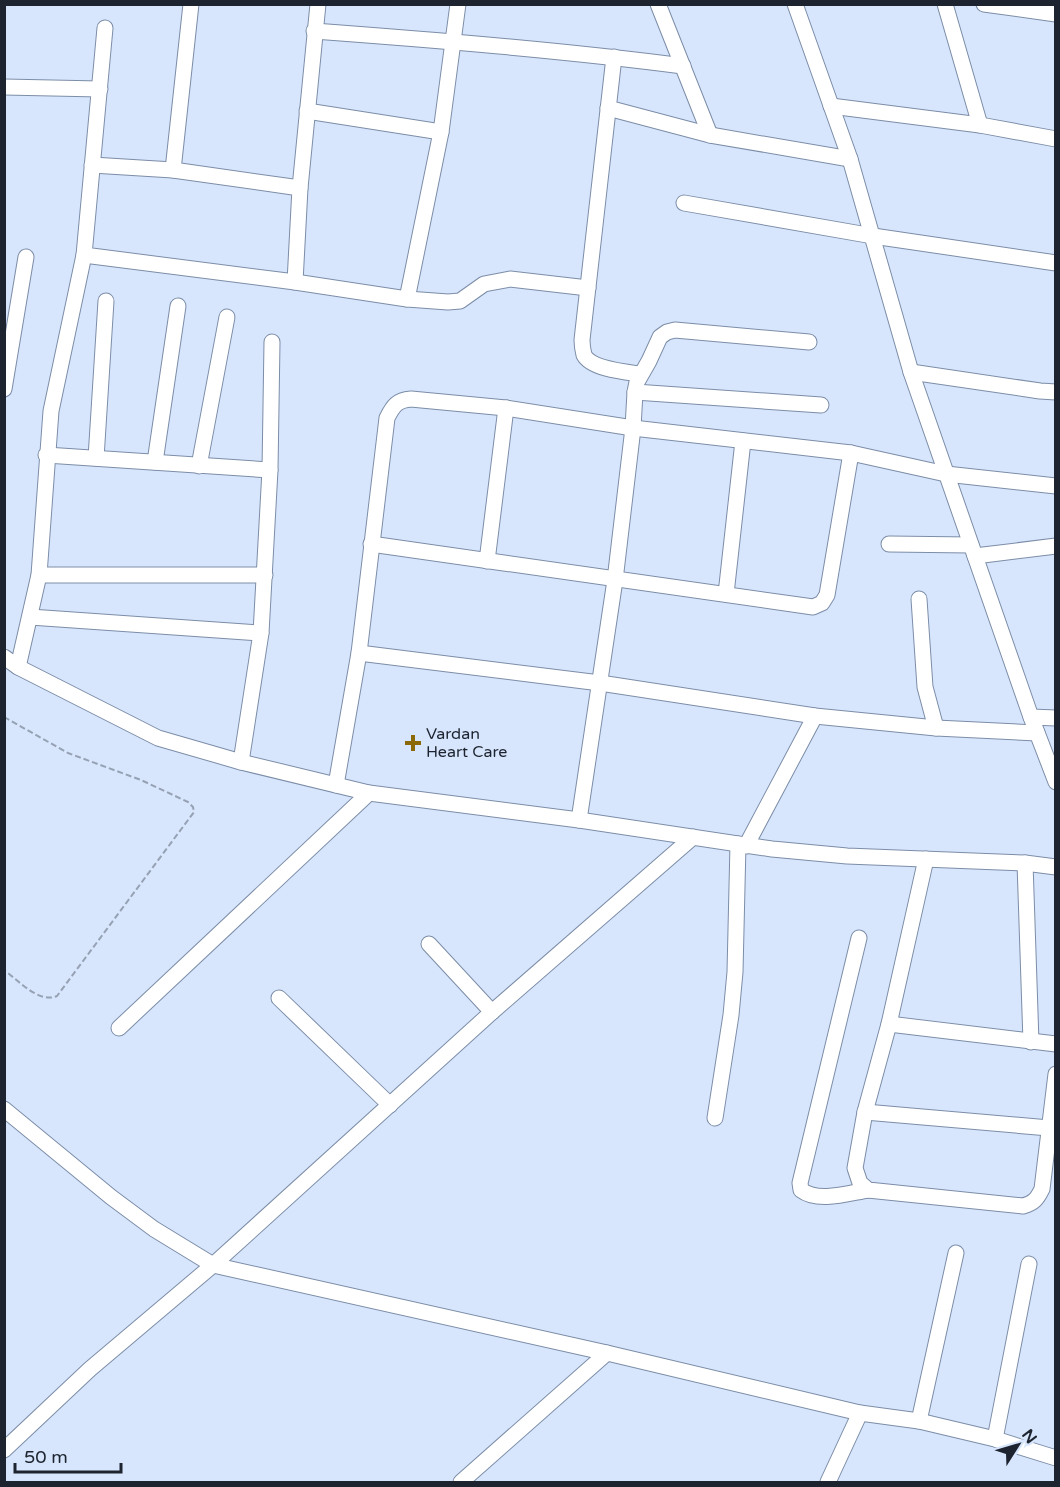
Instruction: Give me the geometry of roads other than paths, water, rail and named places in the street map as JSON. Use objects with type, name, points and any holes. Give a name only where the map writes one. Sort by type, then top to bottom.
[{"type":"street","points":[[173,170],[191,4]]},
{"type":"street","points":[[296,282],[300,188],[318,4]]},
{"type":"street","points":[[407,298],[441,132],[458,4]]},
{"type":"street","points":[[658,4],[710,135]]},
{"type":"street","points":[[795,4],[850,159],[911,372],[1031,717],[1056,782]]},
{"type":"street","points":[[945,4],[980,125]]},
{"type":"street","points":[[984,4],[1056,14]]},
{"type":"street","points":[[18,667],[39,575],[51,411],[84,255],[105,28]]},
{"type":"street","points":[[314,31],[454,41],[683,66]]},
{"type":"street","points":[[614,57],[582,340],[585,356],[591,363],[640,374]]},
{"type":"street","points":[[4,87],[100,89]]},
{"type":"street","points":[[831,106],[980,125],[1056,140]]},
{"type":"street","points":[[608,108],[710,135],[850,159]]},
{"type":"street","points":[[307,111],[441,132]]},
{"type":"street","points":[[92,165],[173,170],[300,188]]},
{"type":"street","points":[[684,203],[873,236],[1056,263]]},
{"type":"street","points":[[84,255],[448,302],[460,301],[484,284],[510,279],[588,288]]},
{"type":"street","points":[[4,389],[26,257]]},
{"type":"street","points":[[96,458],[106,301]]},
{"type":"street","points":[[155,462],[178,306]]},
{"type":"street","points":[[199,466],[227,316]]},
{"type":"street","points":[[579,820],[615,580],[633,428],[635,392],[640,374],[660,337],[675,330],[809,342]]},
{"type":"street","points":[[241,762],[261,633],[270,470],[272,342]]},
{"type":"street","points":[[911,372],[1056,392]]},
{"type":"street","points":[[635,392],[821,405]]},
{"type":"street","points":[[336,785],[358,653],[387,418],[400,400],[411,399],[506,408],[633,428],[851,453],[946,474],[1056,486]]},
{"type":"street","points":[[487,561],[506,408]]},
{"type":"street","points":[[726,594],[743,441]]},
{"type":"street","points":[[370,544],[813,607],[822,603],[827,595],[851,453]]},
{"type":"street","points":[[46,455],[270,470]]},
{"type":"street","points":[[889,544],[973,551],[1056,546]]},
{"type":"street","points":[[39,575],[265,575]]},
{"type":"street","points":[[919,598],[925,687],[936,728]]},
{"type":"street","points":[[30,617],[261,633]]},
{"type":"street","points":[[358,653],[600,683],[815,716],[936,728],[1037,733]]},
{"type":"street","points":[[4,657],[18,667],[158,738],[241,762],[369,793],[579,820],[742,845],[848,856],[1025,863],[1056,867]]},
{"type":"street","points":[[715,1118],[731,1015],[742,845],[815,716]]},
{"type":"street","points":[[1031,717],[1056,718]]},
{"type":"street","points":[[119,1029],[369,793]]},
{"type":"street","points":[[4,1450],[90,1369],[213,1265],[492,1012],[693,837]]},
{"type":"street","points":[[868,1190],[860,1183],[855,1168],[865,1112],[889,1024],[926,859]]},
{"type":"street","points":[[1025,863],[1031,1042]]},
{"type":"street","points":[[859,938],[800,1183],[801,1190],[818,1196],[868,1190],[1023,1206],[1031,1204],[1037,1199],[1042,1189],[1056,1074]]},
{"type":"street","points":[[429,944],[492,1012]]},
{"type":"street","points":[[279,998],[390,1105]]},
{"type":"street","points":[[889,1024],[1056,1044]]},
{"type":"street","points":[[4,1109],[136,1216],[213,1265],[608,1353],[860,1413],[919,1421],[995,1438],[1056,1458]]},
{"type":"street","points":[[865,1112],[1049,1128]]},
{"type":"street","points":[[919,1421],[956,1253]]},
{"type":"street","points":[[995,1438],[1029,1264]]},
{"type":"street","points":[[461,1482],[608,1353]]},
{"type":"street","points":[[828,1482],[860,1413]]},
{"type":"place","name":"Vardan Heart Care","points":[[413,743]]}]
